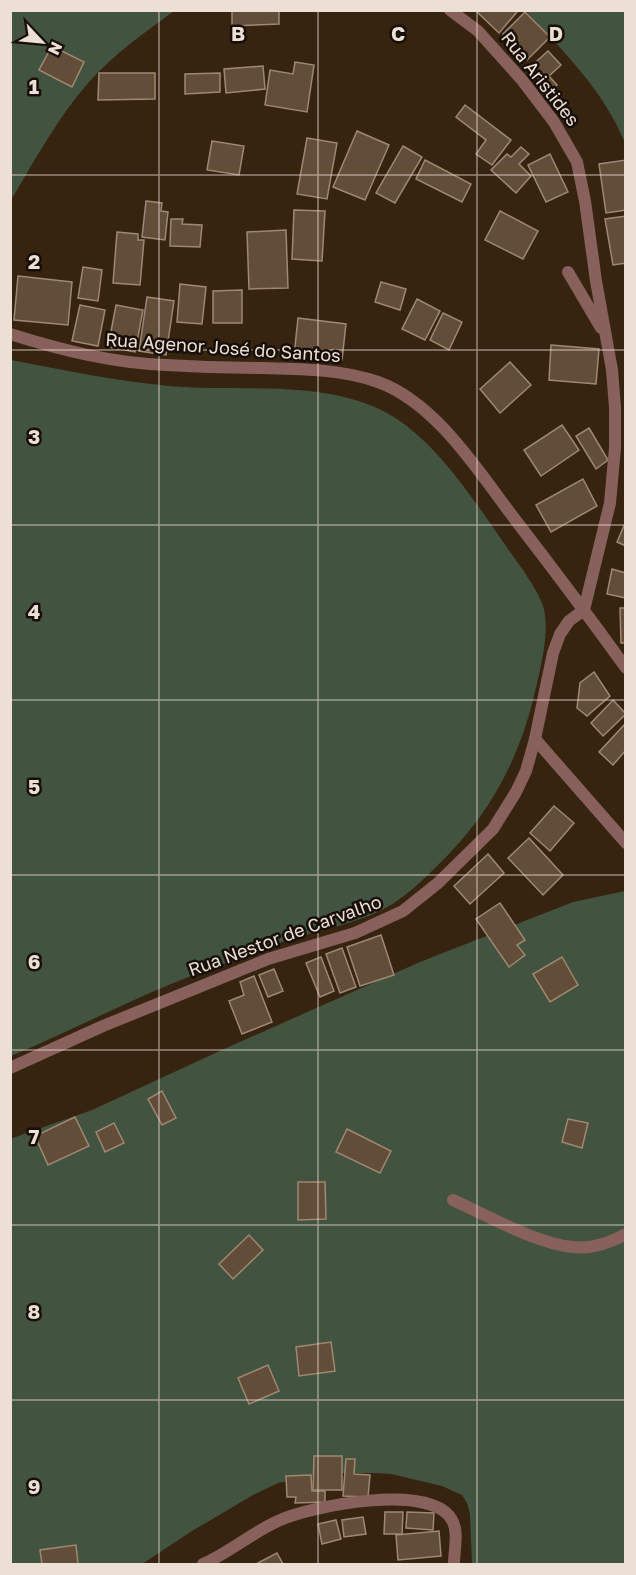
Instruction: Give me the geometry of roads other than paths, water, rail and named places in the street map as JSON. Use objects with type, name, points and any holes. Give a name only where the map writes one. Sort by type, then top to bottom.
[{"type":"street","name":"Rua Aristides","points":[[450,10],[478,31],[522,80],[554,122],[577,162],[612,370],[615,448],[610,503],[584,610]]},
{"type":"street","points":[[568,272],[605,334]]},
{"type":"street","name":"Rua Agenor José do Santos","points":[[10,334],[58,349],[108,360],[162,365],[330,371],[368,379],[397,390],[414,401],[447,431],[626,668]]},
{"type":"street","name":"Rua Nestor de Carvalho","points":[[10,1068],[103,1026],[268,959],[355,933],[403,911],[438,883],[493,829],[516,792],[535,739],[553,653],[560,634],[569,621],[584,610]]},
{"type":"street","points":[[535,739],[626,843]]},
{"type":"street","points":[[453,1200],[540,1239],[559,1245],[574,1247],[604,1244],[626,1234]]},
{"type":"street","points":[[203,1564],[278,1521],[307,1510],[336,1504],[379,1500],[423,1502],[442,1508],[455,1528],[454,1564]]}]
